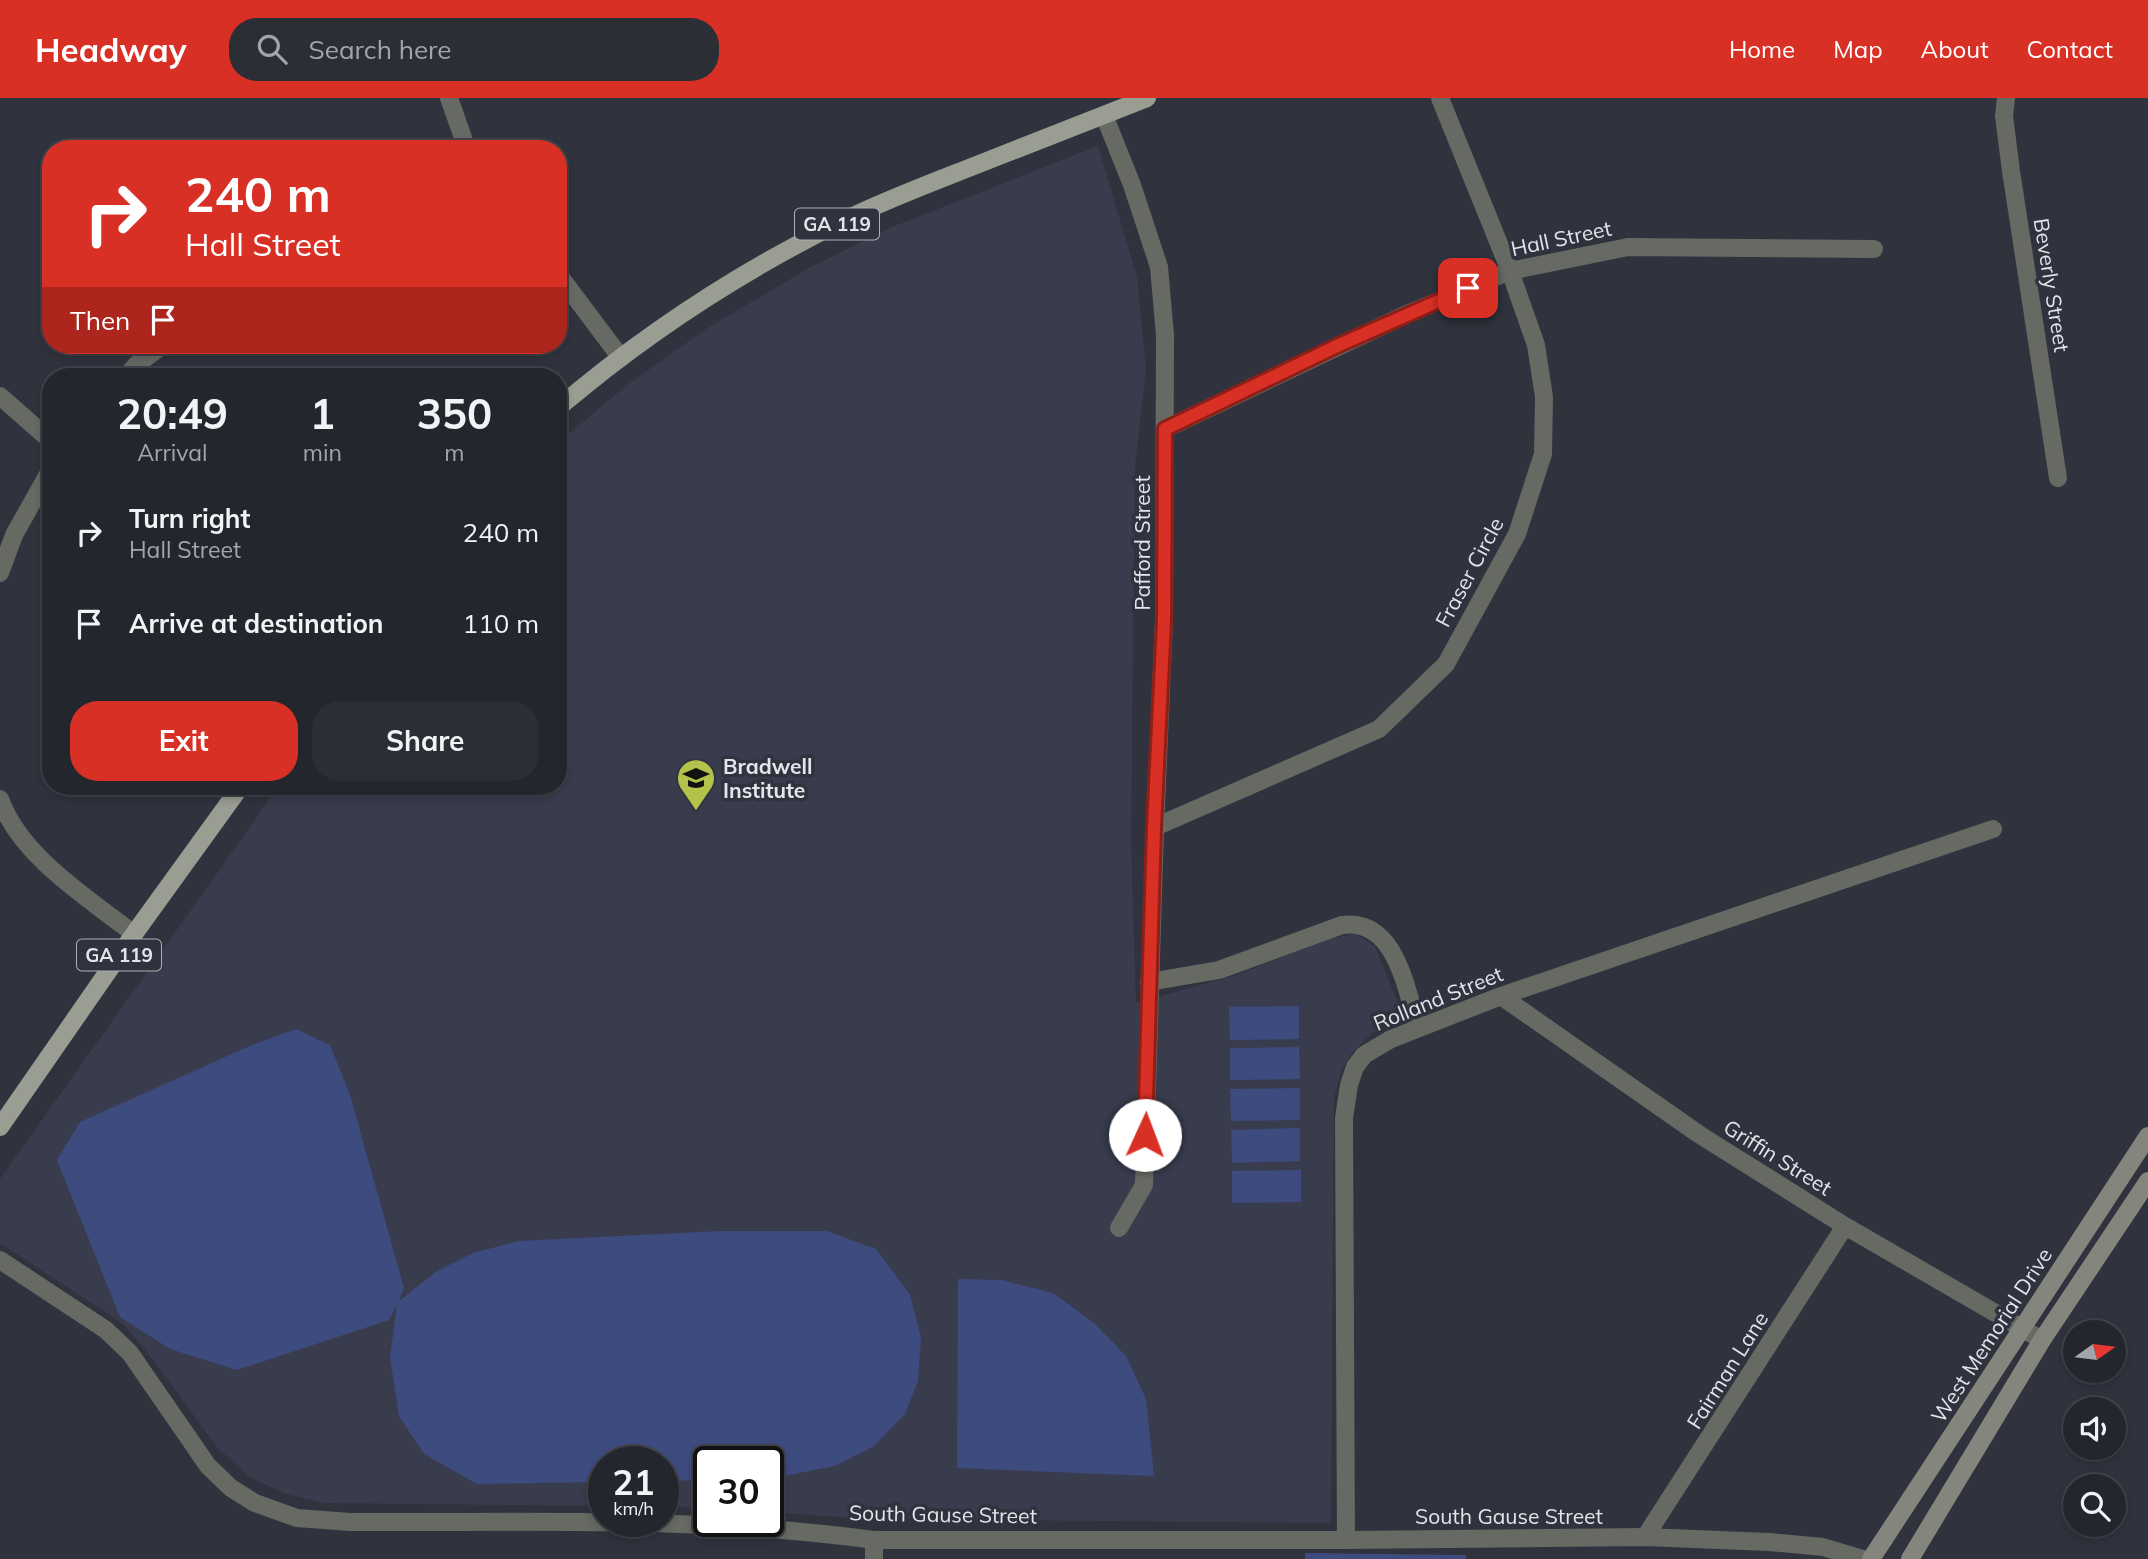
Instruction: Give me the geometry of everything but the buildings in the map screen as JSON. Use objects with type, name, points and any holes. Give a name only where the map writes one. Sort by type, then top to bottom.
[{"type":"main road","name":"GA 119","points":[[567,401],[621,358],[736,279],[853,216],[1147,98]]},
{"type":"main road","name":"GA 119","points":[[0,1127],[134,934],[235,795]]},
{"type":"main road","name":"West Memorial Drive","points":[[1871,1559],[2148,1136]]},
{"type":"main road","points":[[1910,1559],[2042,1340],[2148,1181]]},
{"type":"street","points":[[449,98],[461,140]]},
{"type":"street","name":"Fraser Circle","points":[[1154,827],[1379,729],[1446,664],[1517,534],[1543,454],[1544,397],[1536,345],[1510,271],[1440,98]]},
{"type":"street","name":"Beverly Street","points":[[2006,98],[2004,116],[2058,478]]},
{"type":"street","name":"Pafford Street","points":[[1104,115],[1132,185],[1159,267],[1165,335],[1164,621],[1154,827],[1144,1185],[1119,1228]]},
{"type":"street","name":"Hall Street","points":[[1165,429],[1405,314],[1510,271],[1628,247],[1874,249]]},
{"type":"street","points":[[567,286],[621,358]]},
{"type":"street","points":[[134,368],[151,354]]},
{"type":"street","points":[[0,396],[42,433]]},
{"type":"street","points":[[0,573],[14,535],[42,485]]},
{"type":"street","points":[[0,799],[12,825],[44,863],[134,934]]},
{"type":"street","name":"Rolland Street","points":[[1346,1540],[1344,1118],[1346,1098],[1355,1067],[1364,1055],[1391,1039],[1501,996],[1993,829]]},
{"type":"street","points":[[1149,982],[1219,970],[1342,926],[1355,924],[1375,931],[1386,942],[1397,963],[1419,1028]]},
{"type":"street","name":"Griffin Street","points":[[1501,996],[1700,1135],[1845,1226],[2042,1340]]},
{"type":"street","name":"Fairman Lane","points":[[1645,1537],[1845,1226]]},
{"type":"street","name":"South Gause Street","points":[[0,1260],[119,1341],[208,1466],[232,1488],[255,1503],[297,1518],[363,1522],[669,1523],[803,1530],[874,1540],[1645,1537],[1823,1547],[1863,1559]]},
{"type":"street","points":[[874,1540],[874,1559]]},
{"type":"shaded area","name":"Bradwell Institute","points":[[1098,146],[1137,277],[1146,369],[1135,466],[1131,837],[1136,1003],[1233,976],[1331,938],[1356,934],[1375,946],[1403,1016],[1372,1033],[1352,1053],[1341,1071],[1334,1098],[1331,1523],[871,1519],[784,1513],[784,1446],[693,1446],[693,1508],[679,1507],[679,1446],[588,1446],[588,1506],[323,1503],[286,1494],[249,1477],[217,1447],[123,1324],[0,1243],[0,1179],[273,795],[567,795],[567,435],[627,385],[706,329],[807,269],[892,227]]},
{"type":"shaded area","points":[[1299,1006],[1299,1039],[1230,1040],[1229,1007]]},
{"type":"shaded area","points":[[296,1029],[330,1045],[350,1095],[404,1288],[399,1301],[437,1271],[473,1253],[519,1241],[721,1231],[827,1231],[876,1249],[910,1295],[921,1338],[918,1381],[905,1414],[873,1447],[835,1466],[784,1476],[784,1446],[693,1446],[693,1480],[679,1481],[679,1446],[588,1446],[588,1482],[477,1484],[424,1454],[399,1416],[390,1357],[397,1305],[389,1320],[237,1370],[170,1349],[120,1317],[57,1160],[80,1122],[252,1045]]},
{"type":"shaded area","points":[[1299,1047],[1300,1079],[1230,1080],[1230,1048]]},
{"type":"shaded area","points":[[1300,1088],[1300,1120],[1231,1121],[1230,1089]]},
{"type":"shaded area","points":[[1300,1128],[1300,1161],[1232,1163],[1231,1130]]},
{"type":"shaded area","points":[[1301,1170],[1301,1202],[1232,1203],[1232,1171]]},
{"type":"shaded area","points":[[958,1279],[1001,1280],[1053,1293],[1094,1323],[1126,1356],[1146,1399],[1154,1476],[957,1468]]},
{"type":"shaded area","points":[[1305,1553],[1466,1555],[1466,1559],[1305,1559]]},
{"type":"place","name":"Bradwell Institute","points":[[696,812]]},
{"type":"route","points":[[1145,1135],[1154,827],[1164,621],[1165,429],[1405,314],[1468,288]]}]
